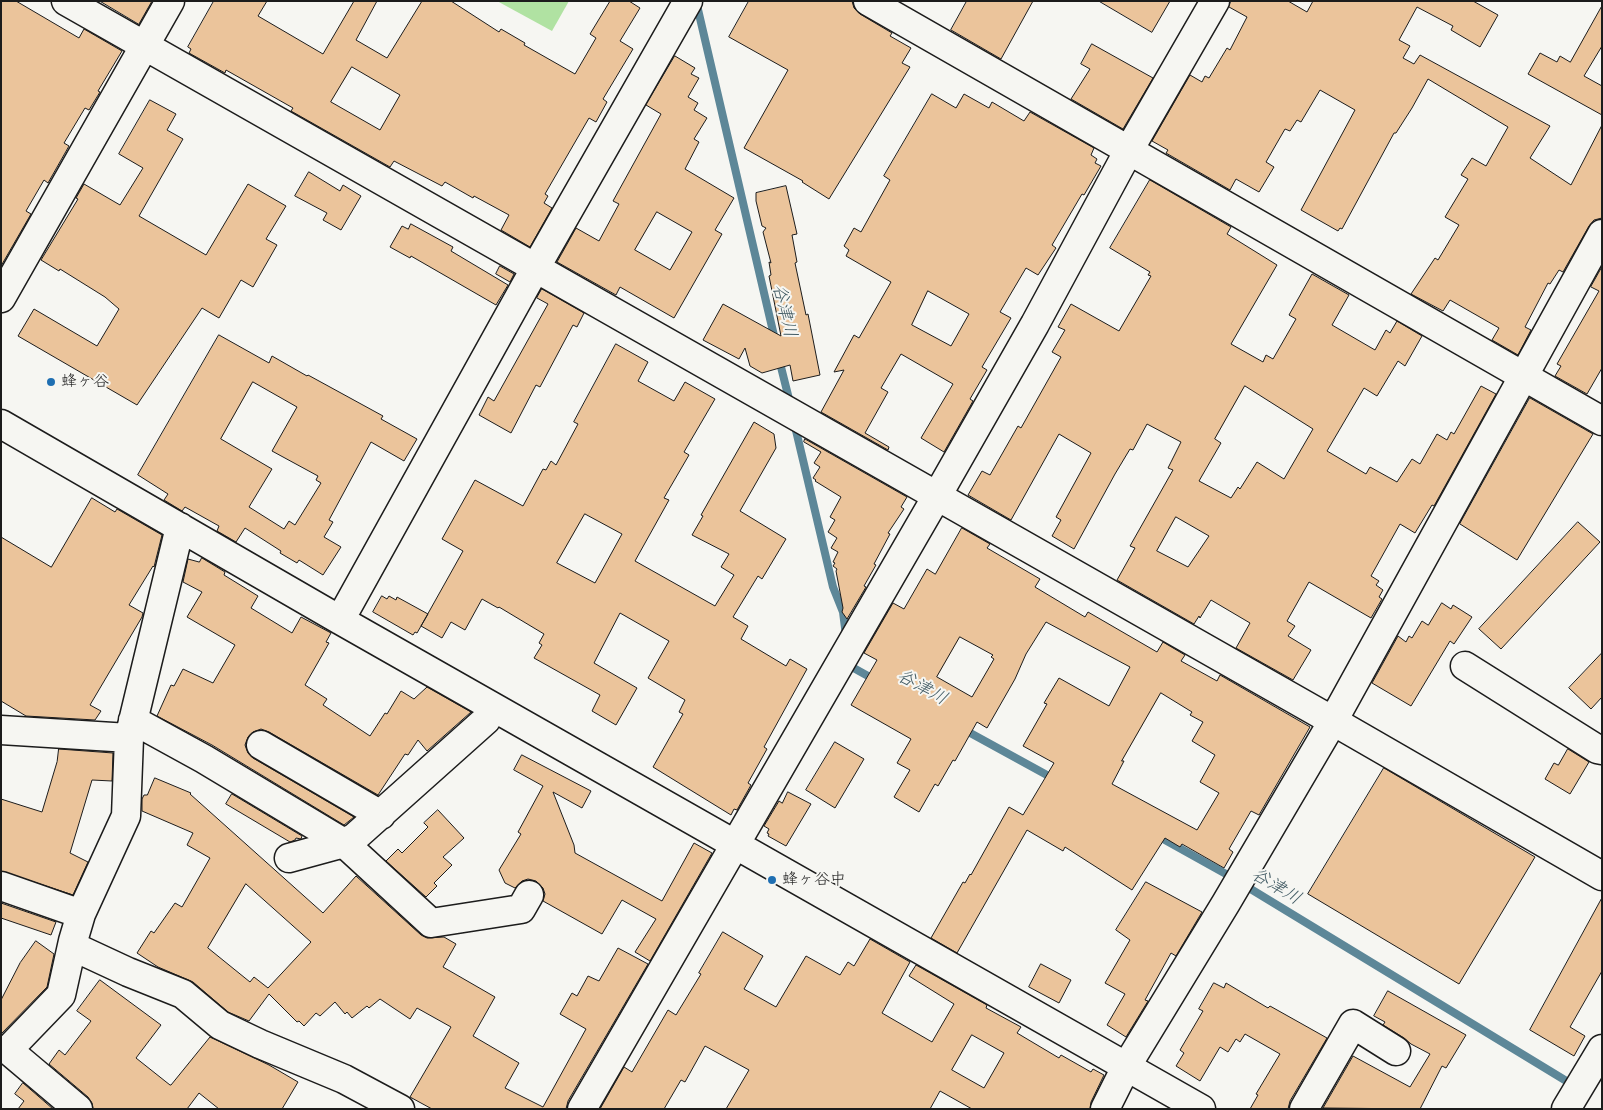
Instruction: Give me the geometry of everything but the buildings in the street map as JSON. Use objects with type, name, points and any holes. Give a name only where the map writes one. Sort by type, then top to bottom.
[{"type":"street","points":[[66,1],[1333,721],[1602,876]]},
{"type":"street","points":[[1,298],[170,1]]},
{"type":"street","points":[[340,620],[536,267],[688,1]]},
{"type":"street","points":[[868,1],[1602,421]]},
{"type":"street","points":[[582,1109],[937,496],[1035,324],[1129,150],[1215,1]]},
{"type":"street","points":[[1105,1109],[1126,1067],[1226,903],[1333,721],[1602,234]]},
{"type":"street","points":[[1,424],[340,620],[1201,1109]]},
{"type":"street","points":[[78,1109],[5,1054],[61,995],[81,914],[126,816],[131,729],[180,527]]},
{"type":"street","points":[[1465,666],[1597,749],[1602,750]]},
{"type":"street","points":[[289,858],[344,843],[355,837],[486,720],[493,707]]},
{"type":"street","points":[[1,730],[131,729],[204,759],[344,843],[431,922],[521,909],[529,895]]},
{"type":"street","points":[[261,745],[380,815]]},
{"type":"street","points":[[1,886],[81,914]]},
{"type":"street","points":[[72,946],[128,972],[183,994],[220,1025],[344,1079],[400,1109]]},
{"type":"street","points":[[1304,1109],[1353,1024],[1396,1051]]},
{"type":"street","points":[[1596,1058],[1602,1092]]},
{"type":"street","points":[[1566,1109],[1596,1058]]},
{"type":"green space","points":[[497,1],[569,1],[552,31]]},
{"type":"waterway","name":"谷津川","points":[[696,1],[775,340]]},
{"type":"waterway","name":"谷津川","points":[[779,359],[790,403]]},
{"type":"waterway","name":"谷津川","points":[[794,422],[833,587],[843,612],[846,636]]},
{"type":"waterway","name":"谷津川","points":[[850,660],[850,666],[877,681]]},
{"type":"waterway","name":"谷津川","points":[[963,729],[1056,780]]},
{"type":"waterway","name":"谷津川","points":[[1156,835],[1226,874],[1568,1082]]},
{"type":"place","name":"蜂ヶ谷","points":[[51,382]]},
{"type":"place","name":"蜂ヶ谷中","points":[[772,880]]}]
